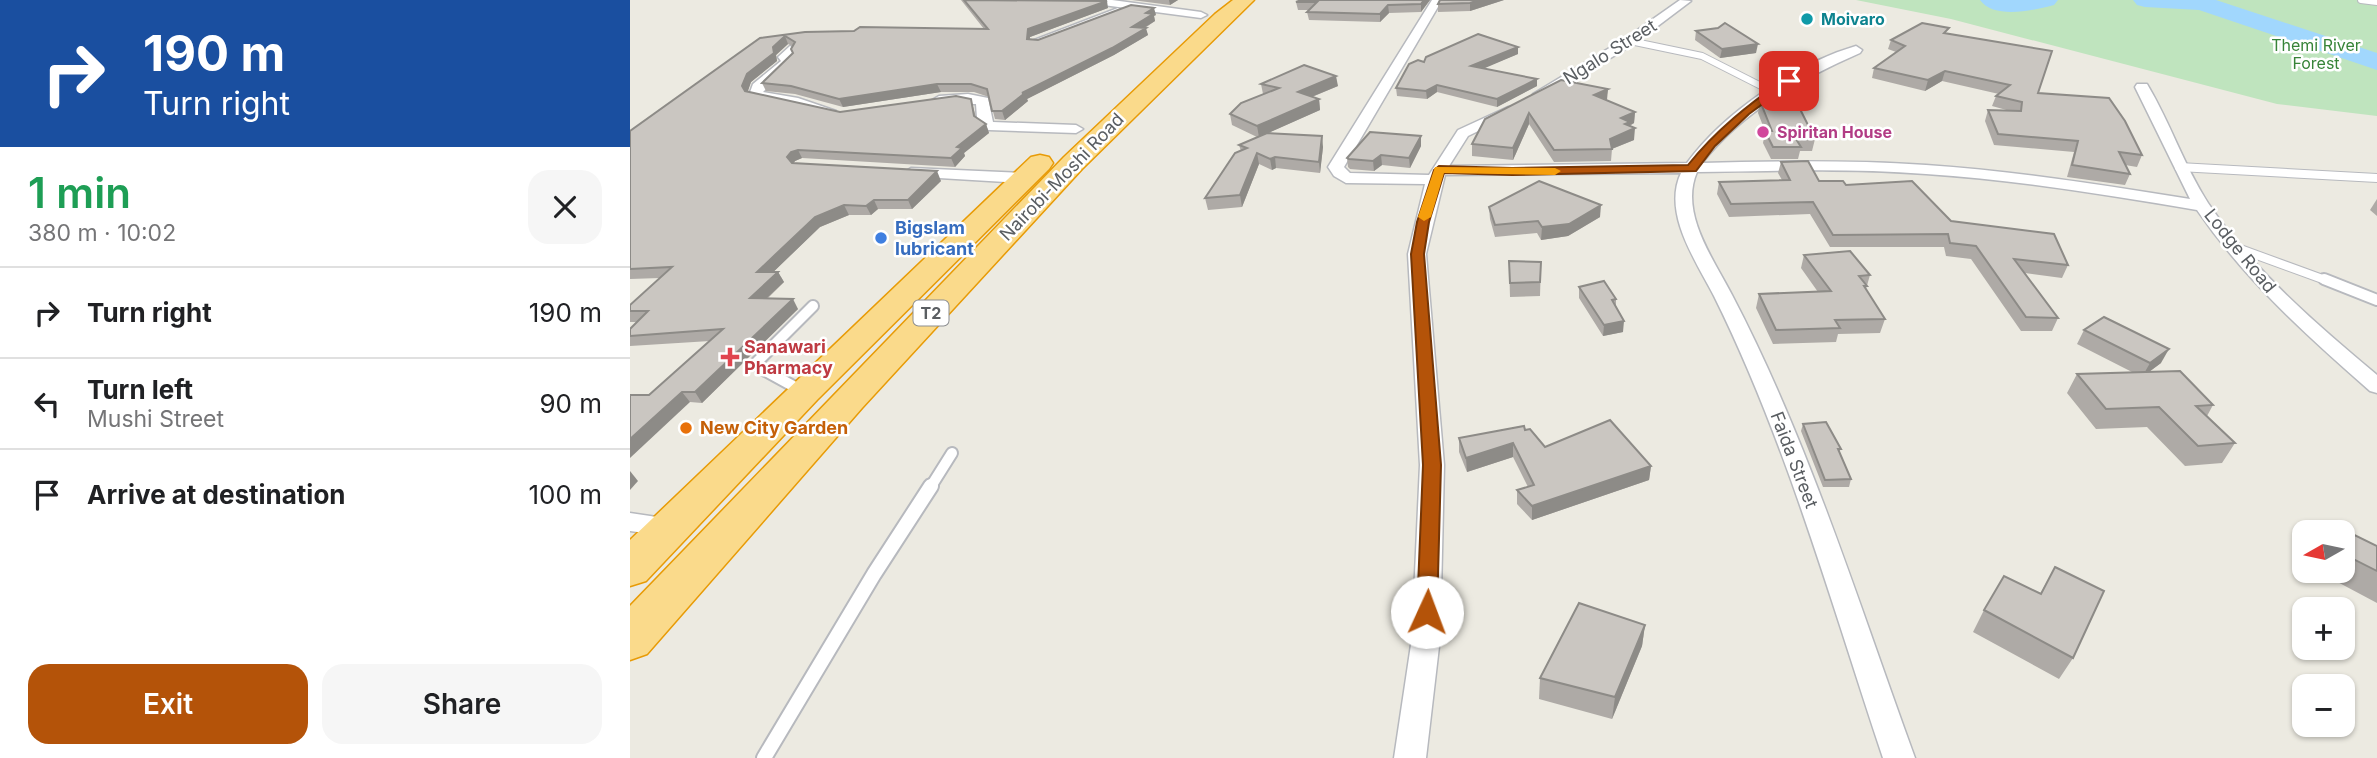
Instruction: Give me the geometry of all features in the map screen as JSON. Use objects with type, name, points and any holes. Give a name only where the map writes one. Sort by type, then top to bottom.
[{"type":"highway","name":"Nairobi-Moshi Road","points":[[630,639],[849,399],[1073,163],[1222,18],[1245,0]]},
{"type":"highway","name":"Nairobi-Moshi Road","points":[[630,568],[804,391],[1024,178],[1210,8]]},
{"type":"street","points":[[1088,0],[1130,7],[1210,8]]},
{"type":"street","points":[[1437,0],[1336,167],[1346,178],[1506,172],[1824,167],[1936,170],[2045,181],[2202,206]]},
{"type":"street","name":"Ngalo Street","points":[[1410,758],[1426,638],[1432,465],[1417,254],[1437,175],[1463,133],[1575,75],[1630,41],[1681,1]]},
{"type":"street","points":[[1035,42],[1130,7]]},
{"type":"street","points":[[790,50],[784,57],[788,61],[786,64],[758,87],[757,95],[804,104],[829,114],[848,114]]},
{"type":"street","points":[[1692,169],[1711,144],[1771,91],[1856,50]]},
{"type":"street","name":"Lodge Road","points":[[2143,87],[2179,167],[2202,206],[2232,246],[2288,308],[2377,386]]},
{"type":"street","points":[[931,101],[968,98],[983,101],[984,118],[989,126],[1076,129]]},
{"type":"street","name":"Faida Street","points":[[1692,169],[1684,184],[1685,213],[1775,410],[1846,598],[1899,758]]},
{"type":"street","points":[[896,173],[1024,178]]},
{"type":"street","points":[[630,522],[668,527]]},
{"type":"lane","points":[[2361,0],[2377,2]]},
{"type":"lane","points":[[1630,41],[1702,56],[1771,91]]},
{"type":"lane","points":[[2179,167],[2377,178]]},
{"type":"lane","points":[[2232,246],[2281,262],[2377,300]]},
{"type":"lane","points":[[804,391],[760,368],[756,363],[813,306]]},
{"type":"lane","points":[[764,758],[874,574],[951,453]]},
{"type":"green space","name":"Themi River Forest","points":[[1856,0],[2377,0],[2377,116],[2277,104],[1951,19]]},
{"type":"building","points":[[964,0],[1107,1],[1028,29],[1027,39],[1038,40],[1131,5],[1154,8],[1146,13],[1153,14],[1132,27],[1146,28],[1022,93],[1025,93],[1002,111],[992,111],[987,89],[971,84],[937,84],[839,99],[791,86],[762,83],[793,53],[791,49],[795,42],[785,36],[773,47],[774,53],[747,74],[742,86],[745,91],[840,112],[956,96],[971,99],[974,116],[986,124],[957,147],[962,148],[951,158],[798,150],[791,152],[787,157],[792,163],[937,171],[908,200],[874,200],[866,206],[844,205],[815,217],[757,272],[778,272],[750,298],[793,299],[695,392],[682,392],[630,439],[630,395],[649,395],[723,329],[630,336],[630,329],[648,311],[630,311],[630,305],[672,267],[630,269],[630,131],[760,38],[805,32],[854,31],[860,27],[988,29]]},
{"type":"building","points":[[1424,0],[1421,4],[1388,5],[1380,14],[1307,12],[1317,2],[1296,2]]},
{"type":"building","points":[[1440,0],[1479,0],[1470,3],[1438,4]]},
{"type":"building","points":[[1725,23],[1758,44],[1722,49],[1696,31],[1718,28]]},
{"type":"building","points":[[1922,23],[1949,28],[1944,33],[2052,51],[2038,93],[2109,98],[2125,121],[2142,155],[2119,152],[2130,174],[2072,165],[2078,141],[1998,134],[1988,110],[2021,111],[2022,102],[1996,96],[2010,85],[1945,71],[1928,80],[1874,68],[1905,46],[1891,40]]},
{"type":"building","points":[[1478,34],[1518,47],[1471,66],[1537,79],[1497,99],[1437,85],[1426,91],[1396,88],[1409,64],[1418,60],[1424,62],[1426,57]]},
{"type":"building","points":[[1304,65],[1336,76],[1298,92],[1319,99],[1257,126],[1230,114],[1241,103],[1279,88],[1261,84]]},
{"type":"building","points":[[1561,80],[1608,89],[1594,95],[1635,112],[1621,118],[1630,122],[1625,124],[1635,128],[1610,139],[1612,149],[1554,150],[1529,113],[1513,148],[1472,144],[1485,119]]},
{"type":"building","points":[[1771,94],[1776,103],[1797,103],[1815,139],[1796,139],[1801,147],[1773,147],[1765,131],[1772,131],[1760,101]]},
{"type":"building","points":[[1370,132],[1421,136],[1409,158],[1381,155],[1373,161],[1347,158]]},
{"type":"building","points":[[1267,133],[1322,136],[1319,162],[1275,157],[1270,159],[1257,153],[1240,195],[1205,198],[1235,153],[1247,148],[1239,145]]},
{"type":"building","points":[[1808,161],[1819,181],[1843,181],[1846,185],[1912,181],[1951,221],[2054,234],[2068,265],[2014,259],[2058,318],[2026,317],[1976,246],[1950,243],[1948,234],[1833,235],[1813,202],[1731,204],[1719,182],[1790,180],[1781,162]]},
{"type":"building","points":[[1539,181],[1601,205],[1569,224],[1542,227],[1538,221],[1495,225],[1489,207]]},
{"type":"building","points":[[1850,251],[1870,275],[1859,276],[1885,319],[1835,320],[1840,328],[1776,330],[1759,294],[1831,291],[1804,255]]},
{"type":"building","points":[[1509,261],[1541,262],[1540,282],[1510,283]]},
{"type":"building","points":[[1604,281],[1616,299],[1612,300],[1624,321],[1604,325],[1579,287]]},
{"type":"building","points":[[2104,317],[2169,349],[2150,363],[2084,330]]},
{"type":"building","points":[[2180,371],[2213,405],[2196,406],[2235,443],[2198,446],[2159,407],[2106,409],[2077,374]]},
{"type":"building","points":[[1610,420],[1651,466],[1532,506],[1517,490],[1534,485],[1513,443],[1466,458],[1459,438],[1524,426],[1525,430],[1530,429],[1545,447]]},
{"type":"building","points":[[1826,422],[1841,449],[1838,449],[1851,479],[1825,480],[1803,424]]},
{"type":"building","points":[[2356,536],[2377,546],[2377,571],[2356,560]]},
{"type":"building","points":[[2055,567],[2104,591],[2073,658],[1984,610],[2004,576],[2041,594]]},
{"type":"building","points":[[1579,603],[1645,625],[1615,697],[1540,678]]},
{"type":"waterway","points":[[1992,0],[2009,5],[2046,0]]},
{"type":"waterway","points":[[2145,0],[2202,3],[2377,62]]},
{"type":"slow traffic","points":[[1424,217],[1439,170],[1555,171]]},
{"type":"place","name":"Moivaro","points":[[1807,19]]},
{"type":"place","name":"Spiritan House","points":[[1763,132]]},
{"type":"place","name":"Bigslam lubricant","points":[[881,238]]},
{"type":"place","name":"Sanawari Pharmacy","points":[[730,357]]},
{"type":"place","name":"New City Garden","points":[[686,428]]},
{"type":"route","points":[[1427,612],[1432,465],[1417,254],[1423,222],[1439,170],[1512,172],[1692,169],[1699,157],[1745,111],[1789,81]]}]
